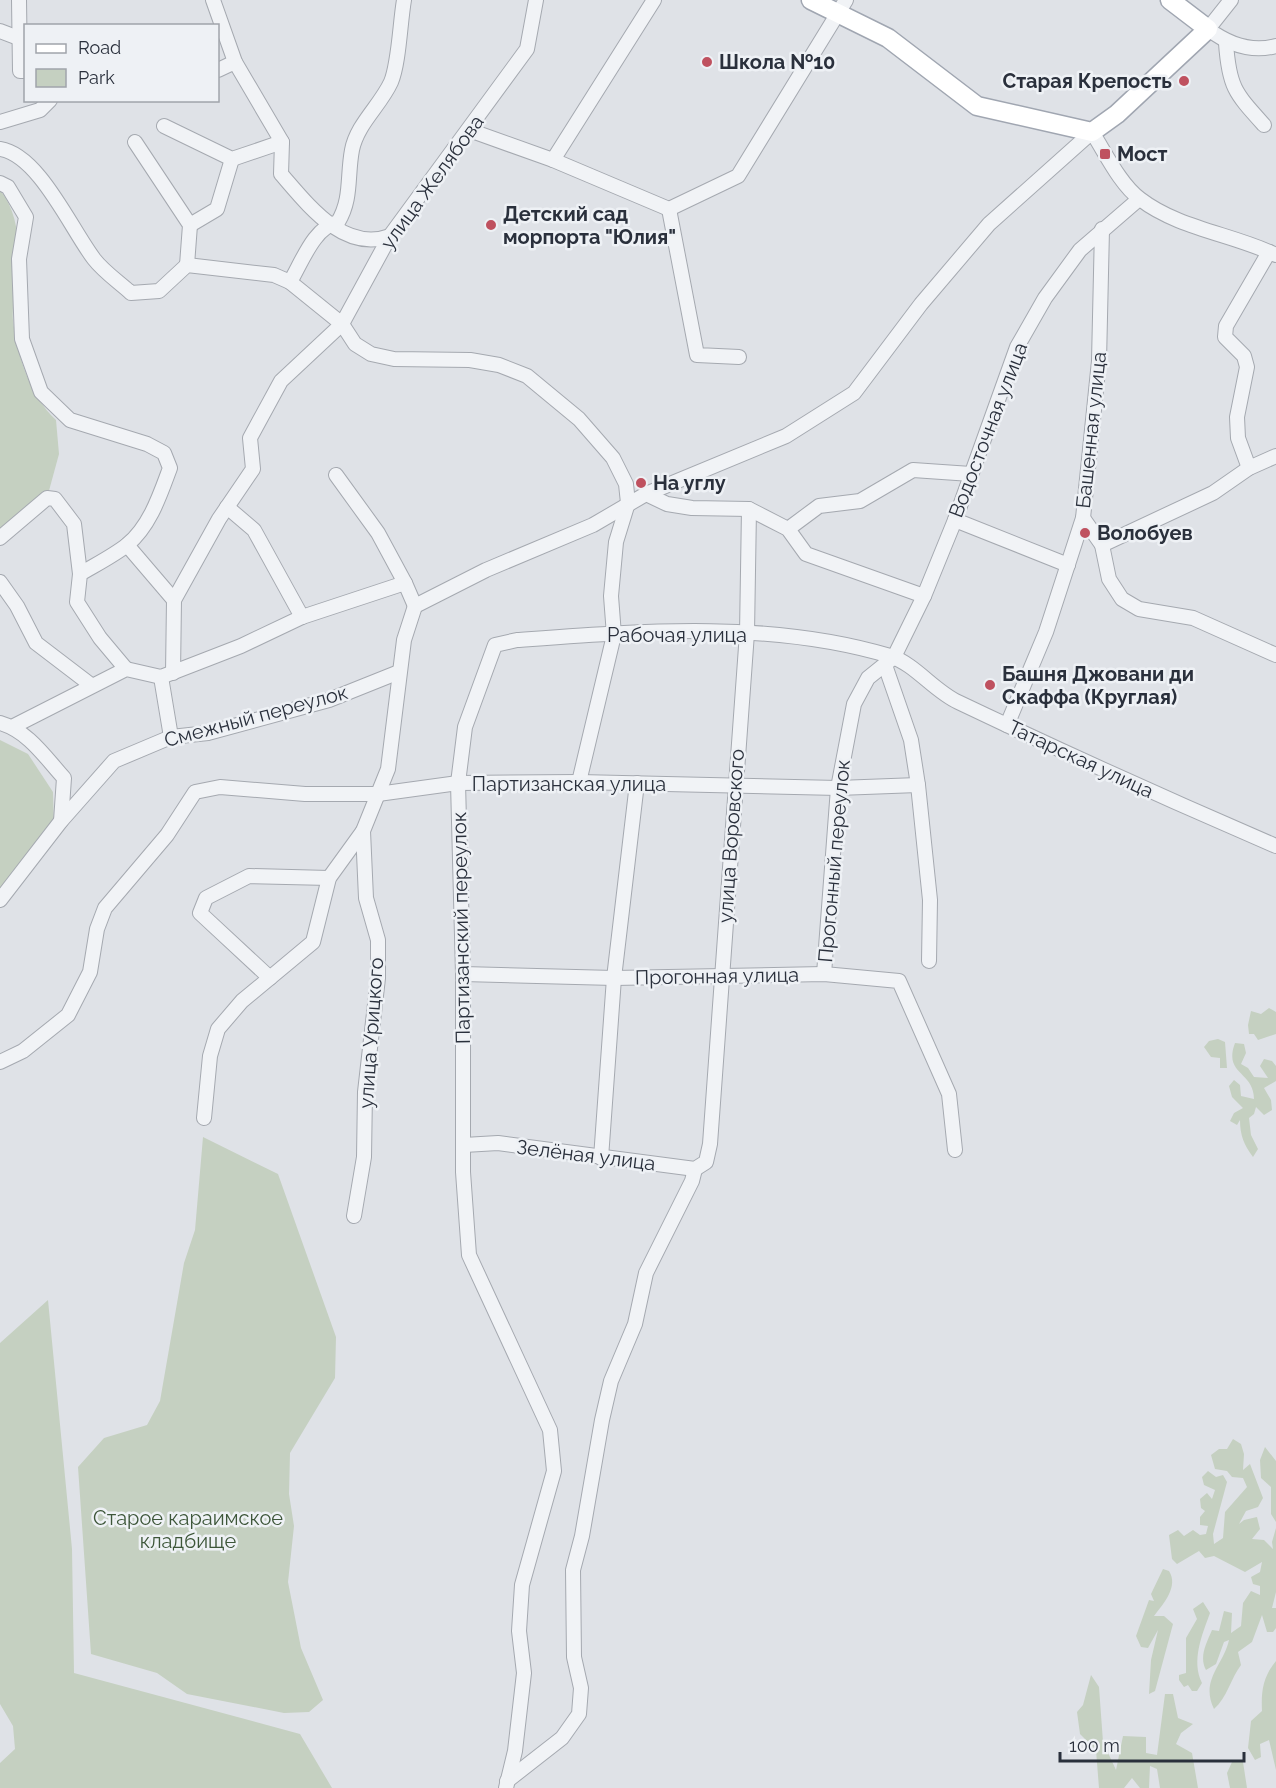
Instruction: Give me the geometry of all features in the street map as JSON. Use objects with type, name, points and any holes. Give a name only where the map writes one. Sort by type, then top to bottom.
[{"type":"main road","points":[[811,0],[842,7],[888,38],[977,106],[1092,132],[1117,114],[1208,29],[1170,0]]},
{"type":"street","points":[[19,0],[20,71],[24,71]]},
{"type":"street","points":[[213,0],[235,62],[282,142],[281,174],[313,211],[329,224],[361,239],[375,241],[390,236]]},
{"type":"street","points":[[290,282],[320,232],[329,224],[338,222],[348,200],[352,150],[357,134],[390,85],[396,69],[404,0]]},
{"type":"street","name":"улица Желябова","points":[[167,675],[174,600],[227,507],[253,470],[250,438],[281,381],[342,324],[390,236],[470,130],[527,49],[536,0]]},
{"type":"street","points":[[553,160],[654,0]]},
{"type":"street","points":[[1231,0],[1208,29],[1226,43],[1258,48],[1276,46]]},
{"type":"street","points":[[470,130],[553,160],[669,209],[738,176],[842,7]]},
{"type":"street","points":[[0,31],[21,39]]},
{"type":"street","points":[[1226,43],[1228,71],[1234,92],[1264,125]]},
{"type":"street","points":[[219,70],[235,62]]},
{"type":"street","points":[[0,122],[40,110],[48,102]]},
{"type":"street","points":[[164,126],[232,159],[282,142]]},
{"type":"street","points":[[336,475],[378,533],[415,606],[486,570],[593,525],[646,494],[786,436],[854,393],[921,304],[988,224],[1092,132],[1116,171],[1139,199],[1163,213],[1273,253],[1226,326],[1226,337],[1244,356],[1247,367],[1237,417],[1238,438],[1249,468]]},
{"type":"street","points":[[0,149],[21,157],[41,180],[95,261],[131,293],[159,291],[187,265],[190,225],[135,142]]},
{"type":"street","points":[[190,225],[218,209],[232,159]]},
{"type":"street","points":[[0,183],[8,187],[26,218],[18,268],[22,339],[41,392],[70,420],[147,444],[164,453],[170,468],[158,502],[141,530],[127,545],[80,574]]},
{"type":"street","name":"Водосточная улица","points":[[889,661],[924,596],[955,520],[1017,347],[1045,298],[1080,250],[1139,199]]},
{"type":"street","points":[[669,209],[697,356],[739,357]]},
{"type":"street","name":"Башенная улица","points":[[1007,725],[1046,632],[1083,518],[1100,361],[1102,229]]},
{"type":"street","points":[[187,265],[274,275],[290,282],[342,324],[355,344],[371,354],[394,358],[470,360],[499,365],[527,376],[579,419],[613,458],[626,484],[628,503],[616,542],[611,596],[614,635],[579,782]]},
{"type":"street","points":[[1102,545],[1213,493],[1249,468],[1276,456]]},
{"type":"street","points":[[788,529],[819,506],[860,501],[913,470],[970,474]]},
{"type":"street","points":[[646,494],[667,504],[692,508],[750,509],[788,529],[806,554],[924,596]]},
{"type":"street","points":[[0,538],[47,498],[55,499],[74,524],[80,574],[77,602],[100,638],[126,669]]},
{"type":"street","points":[[227,507],[254,530],[302,617]]},
{"type":"street","name":"улица Воровского","points":[[507,1785],[562,1738],[579,1714],[581,1688],[574,1657],[573,1570],[582,1536],[602,1419],[611,1381],[634,1324],[646,1273],[710,1144],[734,785],[747,633],[750,509]]},
{"type":"street","points":[[1083,518],[1102,545],[1109,579],[1122,599],[1139,609],[1193,618],[1276,655]]},
{"type":"street","points":[[955,520],[1068,565]]},
{"type":"street","points":[[127,545],[174,600]]},
{"type":"street","points":[[0,582],[17,606],[36,643],[91,685]]},
{"type":"street","points":[[6,725],[126,669],[167,675],[242,646],[302,617],[405,584]]},
{"type":"street","name":"улица Урицкого","points":[[354,1216],[364,1157],[365,1092],[378,978],[378,940],[366,898],[363,831],[388,769],[395,728],[404,640],[415,606]]},
{"type":"street","name":"Рабочая улица","points":[[495,645],[517,640],[654,631],[747,633],[846,645],[889,661]]},
{"type":"street","name":"Партизанский переулок","points":[[495,645],[465,727],[458,783],[463,974],[463,1172],[470,1255],[550,1430],[554,1471],[522,1586],[519,1631],[524,1673],[515,1751],[507,1785]]},
{"type":"street","points":[[889,661],[911,740],[918,785],[930,900],[929,962]]},
{"type":"street","name":"Татарская улица","points":[[889,661],[953,700],[1149,792],[1276,846]]},
{"type":"street","name":"Прогонный переулок","points":[[824,974],[838,789],[854,704],[868,678],[889,661]]},
{"type":"street","name":"Смежный переулок","points":[[0,900],[61,821],[114,760],[171,737],[208,733],[329,700],[399,672]]},
{"type":"street","points":[[167,675],[171,737]]},
{"type":"street","points":[[6,725],[27,737],[64,778],[61,821]]},
{"type":"street","name":"Партизанская улица","points":[[0,1062],[23,1051],[68,1016],[90,972],[97,929],[105,908],[167,835],[195,792],[220,788],[305,794],[378,794],[458,783],[579,782],[838,789],[918,785]]},
{"type":"street","points":[[601,1158],[614,978],[637,783]]},
{"type":"street","points":[[204,1118],[210,1056],[218,1029],[242,1002],[314,942],[329,878],[363,831]]},
{"type":"street","points":[[270,978],[200,913],[206,898],[249,876],[329,878]]},
{"type":"street","name":"Прогонная улица","points":[[463,974],[614,978],[824,974],[899,981],[949,1094],[955,1150]]},
{"type":"street","name":"Зелёная улица","points":[[464,1145],[498,1143],[601,1158],[700,1165]]},
{"type":"green space","points":[[0,190],[13,213],[18,239],[13,320],[18,347],[32,387],[56,420],[59,454],[47,498],[0,535]]},
{"type":"green space","points":[[0,740],[28,754],[53,792],[54,825],[0,893]]},
{"type":"green space","points":[[1269,1008],[1276,1012],[1276,1034],[1258,1040],[1254,1034],[1249,1034],[1251,1011],[1261,1014]]},
{"type":"green space","points":[[1218,1039],[1225,1042],[1227,1068],[1220,1068],[1220,1058],[1211,1057],[1204,1047],[1209,1041]]},
{"type":"green space","points":[[1235,1043],[1244,1044],[1246,1053],[1241,1064],[1248,1068],[1254,1077],[1268,1078],[1260,1066],[1264,1059],[1272,1061],[1276,1066],[1276,1081],[1264,1088],[1271,1100],[1272,1110],[1264,1115],[1256,1107],[1254,1114],[1249,1118],[1251,1135],[1258,1149],[1253,1157],[1243,1140],[1240,1120],[1237,1125],[1230,1121],[1234,1113],[1243,1108],[1232,1097],[1229,1086],[1234,1080],[1240,1085],[1241,1096],[1254,1099],[1253,1090],[1233,1061],[1232,1053]]},
{"type":"green space","name":"Старое караимское кладбище","points":[[203,1137],[278,1174],[336,1337],[335,1378],[290,1453],[289,1494],[294,1526],[288,1582],[301,1648],[323,1700],[309,1712],[284,1713],[187,1694],[157,1673],[91,1654],[78,1467],[104,1438],[147,1425],[160,1401],[184,1263],[195,1230]]},
{"type":"green space","points":[[48,1300],[72,1549],[74,1673],[300,1734],[332,1788],[0,1788],[0,1763],[15,1749],[13,1726],[0,1704],[0,1343]]},
{"type":"green space","points":[[1233,1439],[1241,1444],[1244,1454],[1243,1470],[1250,1464],[1263,1498],[1258,1507],[1246,1511],[1239,1524],[1244,1520],[1257,1517],[1260,1529],[1252,1539],[1264,1540],[1273,1549],[1272,1542],[1276,1528],[1276,1592],[1272,1608],[1276,1608],[1276,1628],[1273,1632],[1267,1632],[1262,1615],[1252,1642],[1238,1652],[1241,1665],[1214,1709],[1210,1699],[1211,1681],[1229,1640],[1224,1642],[1216,1664],[1206,1670],[1203,1655],[1206,1645],[1212,1630],[1219,1631],[1224,1611],[1232,1613],[1231,1633],[1241,1626],[1243,1603],[1251,1591],[1260,1595],[1260,1586],[1253,1584],[1251,1577],[1260,1572],[1262,1562],[1245,1572],[1214,1556],[1205,1558],[1199,1551],[1177,1564],[1172,1559],[1169,1535],[1178,1530],[1184,1536],[1193,1530],[1200,1535],[1206,1534],[1208,1526],[1200,1525],[1200,1517],[1205,1511],[1201,1508],[1200,1499],[1207,1493],[1212,1499],[1215,1490],[1204,1485],[1202,1477],[1208,1471],[1216,1477],[1223,1475],[1227,1482],[1213,1534],[1214,1544],[1223,1538],[1225,1512],[1247,1487],[1243,1478],[1232,1477],[1227,1471],[1215,1469],[1211,1455],[1219,1449],[1227,1449]]},
{"type":"green space","points":[[1265,1447],[1276,1461],[1276,1522],[1271,1514],[1271,1487],[1261,1478],[1260,1460]]},
{"type":"green space","points":[[1163,1569],[1169,1571],[1172,1577],[1171,1589],[1154,1616],[1164,1616],[1173,1624],[1155,1691],[1149,1694],[1151,1660],[1158,1630],[1148,1648],[1141,1647],[1136,1636],[1149,1600],[1154,1601],[1151,1594]]},
{"type":"green space","points":[[1203,1602],[1210,1613],[1201,1639],[1198,1657],[1197,1666],[1202,1683],[1197,1691],[1192,1691],[1188,1685],[1184,1687],[1179,1680],[1179,1675],[1186,1673],[1186,1638],[1197,1619],[1193,1609]]},
{"type":"green space","points":[[1276,1661],[1276,1770],[1269,1740],[1260,1744],[1261,1757],[1255,1760],[1248,1748],[1251,1721],[1262,1711],[1264,1684]]},
{"type":"green space","points":[[1091,1675],[1099,1687],[1103,1742],[1116,1770],[1123,1736],[1146,1737],[1146,1753],[1157,1755],[1165,1694],[1173,1694],[1178,1718],[1193,1724],[1181,1733],[1176,1744],[1192,1753],[1198,1788],[1160,1788],[1157,1769],[1150,1766],[1149,1788],[1140,1788],[1132,1778],[1124,1788],[1099,1788],[1096,1750],[1080,1734],[1077,1712],[1083,1705]]},
{"type":"green space","points":[[1232,1762],[1243,1762],[1247,1788],[1230,1788],[1227,1773]]},
{"type":"place","name":"Школа №10","points":[[707,62]]},
{"type":"place","name":"Старая Крепость","points":[[1184,81]]},
{"type":"place","name":"Мост","points":[[1105,154]]},
{"type":"place","name":"Детский сад морпорта \"Юлия\"","points":[[491,225]]},
{"type":"place","name":"На углу","points":[[641,483]]},
{"type":"place","name":"Волобуев","points":[[1085,533]]},
{"type":"place","name":"Башня Джовани ди Скаффа (Круглая)","points":[[990,685]]}]
